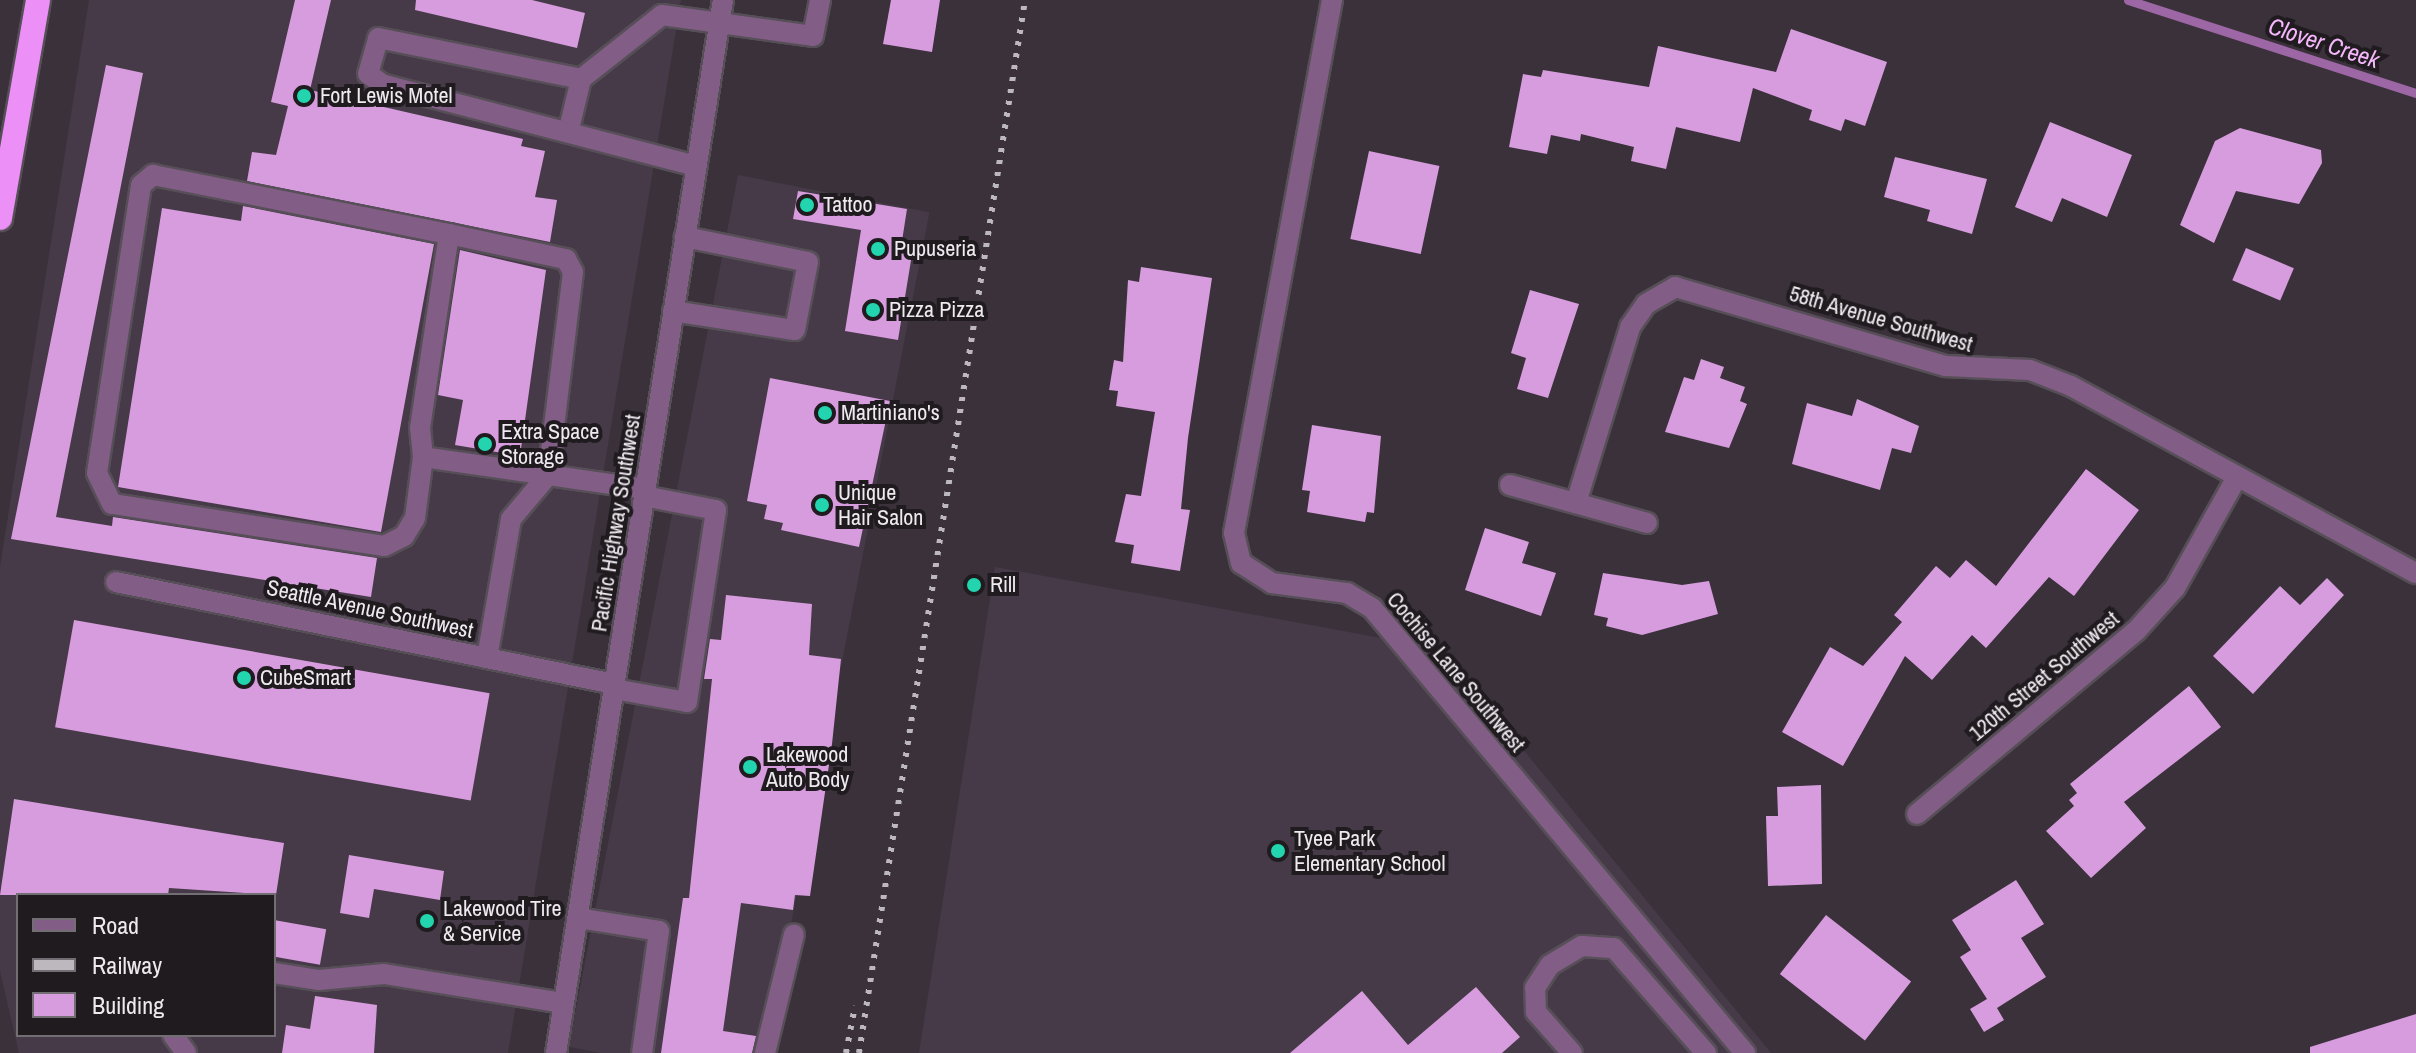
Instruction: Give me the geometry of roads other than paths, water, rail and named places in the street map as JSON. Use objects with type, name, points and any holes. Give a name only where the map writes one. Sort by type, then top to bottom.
[{"type":"highway","points":[[0,218],[38,0]]},
{"type":"street","name":"Pacific Highway Southwest","points":[[556,1053],[723,0]]},
{"type":"street","points":[[569,129],[581,79],[662,15],[813,36],[820,0]]},
{"type":"street","name":"Cochise Lane Southwest","points":[[1331,3],[1234,533],[1241,563],[1272,583],[1347,593],[1372,608],[1745,1053]]},
{"type":"street","points":[[581,79],[386,34],[378,38],[368,74],[696,166]]},
{"type":"street","points":[[449,234],[420,428],[423,457],[415,518],[404,536],[384,546],[112,504],[97,473],[141,185],[153,175],[449,234],[566,259],[573,272],[548,475],[511,519],[487,658]]},
{"type":"street","points":[[673,311],[795,330],[808,262],[685,237]]},
{"type":"street","name":"58th Avenue Southwest","points":[[1576,503],[1630,327],[1646,304],[1675,287],[1946,366],[2030,370],[2416,573]]},
{"type":"street","points":[[423,457],[645,493]]},
{"type":"street","name":"120th Street Southwest","points":[[1917,814],[2136,631],[2192,562],[2236,479]]},
{"type":"street","points":[[1510,485],[1647,523]]},
{"type":"street","name":"Seattle Avenue Southwest","points":[[116,582],[687,702],[716,510],[645,493]]},
{"type":"street","points":[[578,918],[659,931],[642,1053]]},
{"type":"street","points":[[765,1053],[794,934]]},
{"type":"street","points":[[1572,1053],[1536,1012],[1535,988],[1550,965],[1582,946],[1614,948],[1706,1053]]},
{"type":"street","points":[[276,973],[319,980],[384,974],[564,1003]]},
{"type":"waterway","name":"Clover Creek","points":[[2128,0],[2416,93]]},
{"type":"railway","points":[[859,1053],[1025,0]]},
{"type":"railway","points":[[846,1053],[855,1006]]},
{"type":"place","name":"Fort Lewis Motel","points":[[304,96]]},
{"type":"place","name":"Tattoo","points":[[807,205]]},
{"type":"place","name":"Pupuseria","points":[[878,249]]},
{"type":"place","name":"Pizza Pizza","points":[[873,310]]},
{"type":"place","name":"Martiniano's","points":[[825,413]]},
{"type":"place","name":"Extra Space Storage","points":[[485,444]]},
{"type":"place","name":"Unique Hair Salon","points":[[822,505]]},
{"type":"place","name":"Rill","points":[[974,585]]},
{"type":"place","name":"CubeSmart","points":[[244,678]]},
{"type":"place","name":"Lakewood Auto Body","points":[[750,767]]},
{"type":"place","name":"Tyee Park Elementary School","points":[[1278,851]]},
{"type":"place","name":"Lakewood Tire & Service","points":[[427,921]]}]
